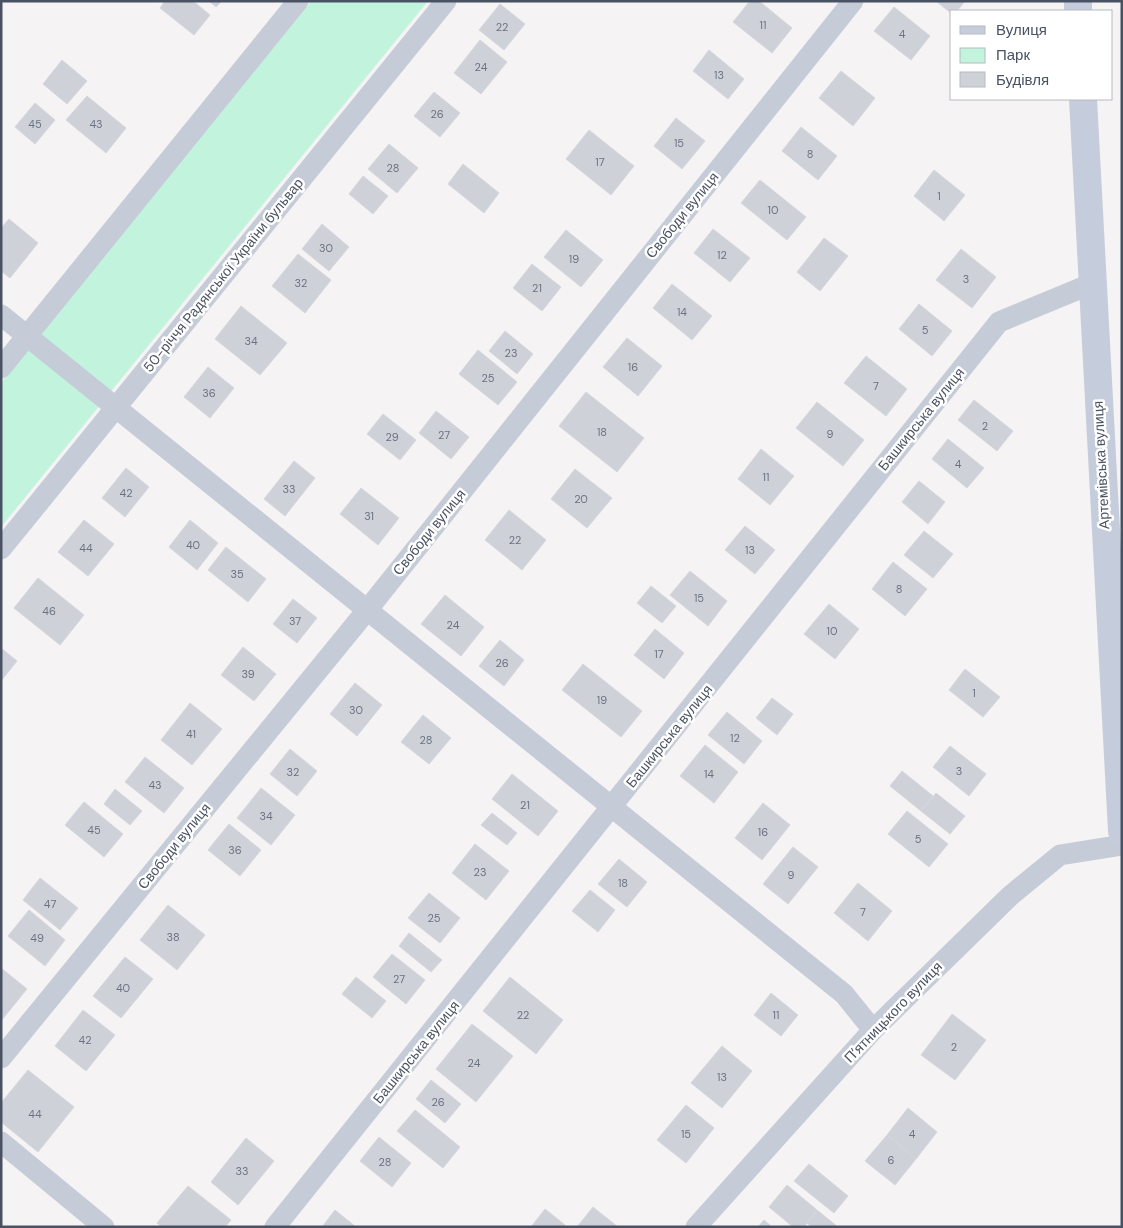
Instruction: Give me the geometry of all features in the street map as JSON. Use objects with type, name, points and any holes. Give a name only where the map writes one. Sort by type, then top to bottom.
[{"type":"main road","name":"Артемівська вулиця","points":[[1082,100],[1122,831]]},
{"type":"street","points":[[1,368],[298,1]]},
{"type":"street","name":"50-річчя Радянської України бульвар","points":[[1,549],[446,1]]},
{"type":"street","name":"Свободи вулиця","points":[[1,1058],[368,609],[853,1]]},
{"type":"street","name":"Башкирська вулиця","points":[[275,1227],[999,322],[1091,284]]},
{"type":"street","points":[[1,315],[844,994],[873,1030]]},
{"type":"street","name":"П’ятницького вулиця","points":[[696,1227],[873,1030],[1010,896],[1060,855],[1122,845]]},
{"type":"street","points":[[1,1142],[104,1227]]},
{"type":"green space","points":[[311,1],[428,1],[1,527],[1,383]]},
{"type":"building","points":[[165,1],[193,1],[210,15],[194,35],[160,8]]},
{"type":"building","points":[[209,1],[222,1],[216,7]]},
{"type":"building","points":[[750,1],[759,1],[792,28],[772,53],[733,22]]},
{"type":"building","points":[[936,1],[965,1],[958,10],[950,10],[950,12]]},
{"type":"building","points":[[500,4],[525,24],[504,50],[479,30]]},
{"type":"building","points":[[894,7],[930,36],[911,60],[874,31]]},
{"type":"building","points":[[480,40],[507,62],[481,94],[454,73]]},
{"type":"building","points":[[709,50],[744,79],[728,99],[693,71]]},
{"type":"building","points":[[62,60],[87,81],[67,104],[43,84]]},
{"type":"building","points":[[841,71],[875,98],[853,126],[819,98]]},
{"type":"building","points":[[434,92],[460,113],[440,137],[414,116]]},
{"type":"building","points":[[87,96],[126,128],[106,153],[66,120]]},
{"type":"building","points":[[35,103],[55,120],[35,144],[15,127]]},
{"type":"building","points":[[676,118],[705,141],[682,169],[654,146]]},
{"type":"building","points":[[801,127],[837,156],[818,180],[782,151]]},
{"type":"building","points":[[589,130],[634,166],[611,195],[566,159]]},
{"type":"building","points":[[389,144],[418,168],[397,193],[368,169]]},
{"type":"building","points":[[463,164],[499,193],[484,213],[448,184]]},
{"type":"building","points":[[934,170],[965,195],[944,221],[914,196]]},
{"type":"building","points":[[363,176],[388,196],[373,214],[349,194]]},
{"type":"building","points":[[760,180],[806,217],[787,240],[741,203]]},
{"type":"building","points":[[9,219],[38,243],[10,278],[1,271],[1,228]]},
{"type":"building","points":[[322,224],[349,247],[329,271],[302,249]]},
{"type":"building","points":[[713,229],[750,258],[730,282],[694,253]]},
{"type":"building","points":[[566,230],[603,260],[581,287],[544,257]]},
{"type":"building","points":[[824,238],[848,256],[820,291],[797,272]]},
{"type":"building","points":[[961,249],[996,277],[972,308],[936,280]]},
{"type":"building","points":[[298,254],[331,280],[305,313],[272,286]]},
{"type":"building","points":[[532,264],[561,287],[542,311],[513,288]]},
{"type":"building","points":[[672,284],[712,316],[692,340],[653,308]]},
{"type":"building","points":[[919,304],[952,331],[932,356],[899,329]]},
{"type":"building","points":[[241,306],[287,343],[260,375],[215,339]]},
{"type":"building","points":[[505,331],[533,354],[517,374],[489,351]]},
{"type":"building","points":[[627,338],[662,366],[638,396],[603,367]]},
{"type":"building","points":[[478,350],[517,382],[498,405],[459,374]]},
{"type":"building","points":[[866,356],[907,389],[886,416],[844,383]]},
{"type":"building","points":[[208,367],[234,388],[210,418],[184,397]]},
{"type":"building","points":[[586,392],[644,438],[617,472],[559,426]]},
{"type":"building","points":[[974,400],[1013,431],[997,451],[958,420]]},
{"type":"building","points":[[817,402],[864,440],[843,466],[796,428]]},
{"type":"building","points":[[436,411],[469,437],[451,459],[419,433]]},
{"type":"building","points":[[383,414],[416,440],[400,460],[367,434]]},
{"type":"building","points":[[948,439],[984,468],[967,488],[932,459]]},
{"type":"building","points":[[761,449],[794,476],[770,505],[738,479]]},
{"type":"building","points":[[294,461],[315,478],[285,516],[264,499]]},
{"type":"building","points":[[126,468],[149,487],[125,517],[102,498]]},
{"type":"building","points":[[575,469],[612,498],[587,528],[551,499]]},
{"type":"building","points":[[919,481],[945,502],[928,524],[902,502]]},
{"type":"building","points":[[361,488],[399,518],[378,545],[340,514]]},
{"type":"building","points":[[509,510],[546,540],[522,570],[485,540]]},
{"type":"building","points":[[84,520],[114,544],[88,576],[58,552]]},
{"type":"building","points":[[190,520],[218,543],[197,570],[169,547]]},
{"type":"building","points":[[745,526],[775,550],[755,574],[725,550]]},
{"type":"building","points":[[924,531],[953,554],[933,578],[904,555]]},
{"type":"building","points":[[226,547],[266,579],[248,602],[208,570]]},
{"type":"building","points":[[893,562],[927,589],[905,616],[872,589]]},
{"type":"building","points":[[690,571],[727,601],[708,626],[670,595]]},
{"type":"building","points":[[38,578],[84,615],[60,645],[14,608]]},
{"type":"building","points":[[651,586],[676,606],[662,623],[637,603]]},
{"type":"building","points":[[445,595],[484,627],[461,656],[421,624]]},
{"type":"building","points":[[293,599],[317,618],[297,643],[273,624]]},
{"type":"building","points":[[829,604],[859,629],[835,659],[804,634]]},
{"type":"building","points":[[655,629],[684,653],[664,679],[634,655]]},
{"type":"building","points":[[500,640],[524,660],[504,686],[479,666]]},
{"type":"building","points":[[243,647],[276,674],[254,701],[221,675]]},
{"type":"building","points":[[1,648],[17,661],[1,681]]},
{"type":"building","points":[[583,664],[642,711],[621,737],[562,690]]},
{"type":"building","points":[[965,669],[1000,697],[983,717],[949,690]]},
{"type":"building","points":[[355,683],[382,705],[357,736],[330,714]]},
{"type":"building","points":[[772,698],[793,714],[777,735],[756,718]]},
{"type":"building","points":[[190,703],[222,729],[192,765],[161,740]]},
{"type":"building","points":[[727,712],[762,741],[744,764],[708,735]]},
{"type":"building","points":[[423,715],[451,738],[429,764],[401,742]]},
{"type":"building","points":[[705,745],[738,772],[714,803],[680,776]]},
{"type":"building","points":[[950,746],[986,774],[969,796],[933,767]]},
{"type":"building","points":[[290,749],[317,771],[297,796],[270,774]]},
{"type":"building","points":[[145,757],[184,788],[164,813],[125,782]]},
{"type":"building","points":[[902,771],[933,796],[921,811],[890,786]]},
{"type":"building","points":[[512,774],[558,811],[538,836],[492,799]]},
{"type":"building","points":[[261,788],[295,815],[271,845],[237,818]]},
{"type":"building","points":[[115,789],[142,811],[130,825],[104,804]]},
{"type":"building","points":[[936,793],[965,816],[950,834],[921,811]]},
{"type":"building","points":[[84,802],[123,834],[104,857],[65,825]]},
{"type":"building","points":[[763,803],[790,825],[762,860],[735,838]]},
{"type":"building","points":[[907,811],[948,844],[929,867],[888,834]]},
{"type":"building","points":[[492,813],[517,833],[507,845],[481,825]]},
{"type":"building","points":[[229,824],[261,850],[240,876],[208,850]]},
{"type":"building","points":[[475,844],[509,871],[486,900],[452,873]]},
{"type":"building","points":[[793,847],[818,867],[788,904],[763,884]]},
{"type":"building","points":[[619,859],[647,882],[627,907],[598,884]]},
{"type":"building","points":[[40,878],[78,908],[60,930],[23,900]]},
{"type":"building","points":[[858,883],[892,911],[868,941],[834,913]]},
{"type":"building","points":[[590,890],[615,910],[598,932],[572,911]]},
{"type":"building","points":[[429,893],[460,918],[440,943],[408,918]]},
{"type":"building","points":[[168,905],[205,935],[177,970],[140,940]]},
{"type":"building","points":[[29,910],[65,940],[45,966],[8,936]]},
{"type":"building","points":[[409,933],[442,960],[431,972],[399,946]]},
{"type":"building","points":[[392,954],[425,980],[406,1004],[373,977]]},
{"type":"building","points":[[125,957],[153,979],[121,1018],[93,996]]},
{"type":"building","points":[[1,968],[27,989],[1,1021]]},
{"type":"building","points":[[356,977],[386,1001],[372,1018],[342,994]]},
{"type":"building","points":[[510,977],[563,1020],[536,1054],[483,1011]]},
{"type":"building","points":[[771,993],[798,1015],[781,1036],[754,1015]]},
{"type":"building","points":[[83,1010],[115,1035],[86,1071],[55,1046]]},
{"type":"building","points":[[952,1014],[986,1040],[955,1080],[921,1055]]},
{"type":"building","points":[[472,1024],[513,1056],[476,1102],[436,1069]]},
{"type":"building","points":[[722,1046],[752,1071],[722,1108],[691,1083]]},
{"type":"building","points":[[28,1070],[74,1107],[38,1152],[1,1122],[1,1103]]},
{"type":"building","points":[[431,1080],[461,1104],[445,1123],[416,1099]]},
{"type":"building","points":[[686,1105],[714,1128],[686,1163],[657,1140]]},
{"type":"building","points":[[908,1108],[937,1132],[916,1159],[887,1135]]},
{"type":"building","points":[[415,1110],[460,1147],[443,1168],[397,1131]]},
{"type":"building","points":[[887,1135],[916,1159],[895,1185],[865,1161]]},
{"type":"building","points":[[379,1137],[411,1163],[392,1187],[360,1161]]},
{"type":"building","points":[[246,1138],[274,1161],[238,1205],[211,1182]]},
{"type":"building","points":[[809,1164],[848,1196],[834,1213],[794,1181]]},
{"type":"building","points":[[787,1185],[817,1210],[804,1227],[793,1227],[769,1207]]},
{"type":"building","points":[[188,1186],[231,1220],[225,1227],[162,1227],[157,1223]]},
{"type":"building","points":[[593,1207],[618,1227],[577,1227]]},
{"type":"building","points":[[545,1209],[565,1225],[564,1227],[531,1227]]},
{"type":"building","points":[[335,1210],[356,1227],[322,1227]]},
{"type":"building","points":[[817,1210],[838,1227],[812,1227],[807,1223]]},
{"type":"building","points":[[764,1220],[772,1227],[758,1227]]}]
